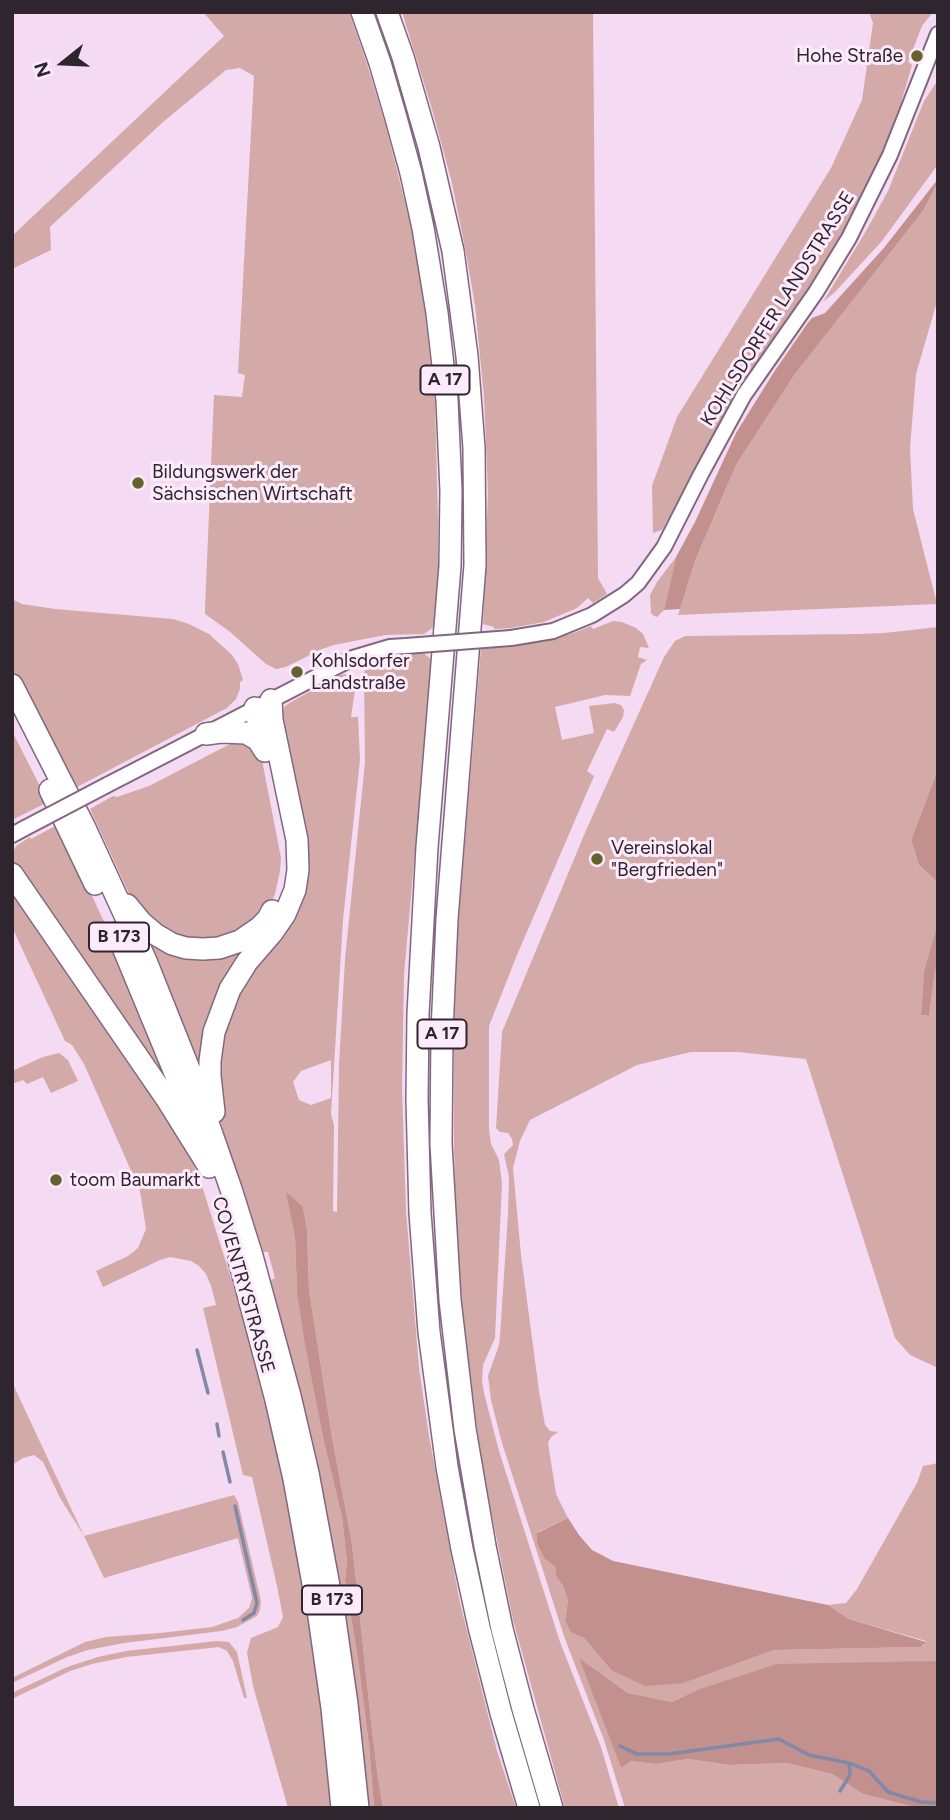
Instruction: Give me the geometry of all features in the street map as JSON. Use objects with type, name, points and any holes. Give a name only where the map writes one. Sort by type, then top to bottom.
[{"type":"highway","name":"A 17","points":[[362,12],[396,118],[421,217],[438,313],[447,412],[451,491],[450,566],[427,847],[418,1014],[420,1213],[429,1332],[447,1467],[462,1549],[501,1713],[529,1808]]},
{"type":"highway","name":"A 17","points":[[387,12],[429,147],[453,251],[467,356],[474,448],[475,565],[447,919],[442,1032],[441,1144],[450,1300],[465,1429],[485,1546],[519,1696],[552,1808]]},
{"type":"highway","name":"B 173","points":[[12,685],[114,890],[169,1016],[191,1074],[214,1160],[268,1313],[308,1473],[334,1613],[358,1808]]},
{"type":"highway","points":[[114,890],[155,934],[172,944],[186,948],[203,949],[229,945],[240,941],[268,919],[280,897],[286,871],[280,821],[265,751],[263,704]]},
{"type":"highway","points":[[214,1160],[210,1060],[214,1032],[230,989],[247,962],[285,915],[295,890],[298,870],[297,840],[274,730],[263,704]]},
{"type":"highway","name":"COVENTRYSTRASSE","points":[[12,714],[103,900],[214,1160],[294,1479],[319,1617],[342,1808]]},
{"type":"highway","points":[[206,734],[246,733],[258,740],[265,751]]},
{"type":"highway","points":[[12,874],[166,1098],[214,1160]]},
{"type":"street","name":"KOHLSDORFER LANDSTRASSE","points":[[19,831],[353,658],[382,649],[553,632],[592,615],[638,583],[664,547],[744,395],[816,292],[849,239],[891,155],[938,34]]},
{"type":"shaded area","points":[[203,12],[349,12],[385,123],[412,230],[435,402],[438,587],[435,626],[424,634],[385,635],[334,645],[276,669],[266,664],[205,614],[214,395],[242,397],[245,375],[238,373],[254,76],[240,68],[226,70],[163,122],[50,227],[51,250],[12,269],[12,236],[224,36]]},
{"type":"shaded area","points":[[402,12],[593,12],[598,578],[607,594],[593,603],[588,598],[577,608],[544,622],[494,629],[483,624],[488,492],[484,397],[475,305],[452,183]]},
{"type":"shaded area","points":[[869,12],[933,12],[922,26],[908,62],[912,65],[906,86],[870,187],[815,283],[739,391],[662,530],[653,533],[652,486],[677,417],[831,168],[862,100],[873,23]]},
{"type":"shaded area","points":[[938,80],[936,167],[882,241],[823,302],[888,191],[924,101]]},
{"type":"shaded area","points":[[938,179],[923,211],[795,374],[736,465],[695,561],[680,609],[664,610],[676,557],[736,433],[774,372],[812,318],[825,313],[883,249]]},
{"type":"shaded area","points":[[938,182],[938,298],[916,374],[910,448],[913,509],[937,604],[678,615],[695,561],[736,465],[795,374],[923,211]]},
{"type":"shaded area","points":[[676,557],[664,610],[657,617],[654,616],[651,613],[650,595]]},
{"type":"shaded area","points":[[12,599],[22,604],[55,609],[173,619],[189,624],[209,634],[238,664],[243,680],[240,682],[236,699],[227,708],[77,787],[50,735],[12,673]]},
{"type":"shaded area","points":[[613,621],[636,628],[643,634],[649,648],[640,647],[638,657],[647,660],[641,664],[630,696],[605,695],[555,707],[562,740],[594,733],[589,706],[615,703],[621,705],[624,710],[614,732],[607,729],[587,771],[594,776],[489,1026],[489,1129],[491,1144],[499,1160],[502,1183],[495,1338],[483,1365],[484,1393],[499,1451],[560,1642],[601,1747],[619,1808],[565,1808],[513,1620],[481,1461],[461,1300],[454,1146],[458,926],[481,648],[511,647],[512,644],[555,638]]},
{"type":"shaded area","points":[[938,627],[938,769],[911,840],[919,865],[936,881],[938,898],[938,922],[924,971],[921,1015],[929,1016],[938,962],[938,1368],[910,1355],[895,1338],[806,1059],[738,1052],[691,1052],[637,1065],[530,1120],[520,1141],[513,1168],[521,1255],[539,1391],[545,1425],[550,1431],[558,1432],[548,1443],[556,1494],[568,1518],[538,1532],[545,1559],[555,1567],[556,1576],[568,1601],[565,1620],[611,1670],[684,1683],[774,1650],[922,1647],[926,1641],[849,1619],[828,1605],[846,1603],[857,1589],[917,1483],[923,1466],[938,1463],[938,1661],[893,1663],[697,1690],[672,1702],[628,1693],[580,1659],[621,1768],[631,1761],[656,1764],[688,1759],[730,1765],[787,1763],[832,1774],[863,1794],[910,1806],[938,1808],[625,1808],[604,1740],[565,1639],[502,1443],[491,1400],[488,1376],[499,1345],[508,1214],[509,1177],[504,1154],[513,1145],[508,1133],[500,1132],[496,1128],[502,1032],[587,828],[664,657],[675,641],[685,636],[861,634]]},
{"type":"shaded area","points":[[406,650],[407,654],[422,652],[432,660],[404,975],[402,1088],[406,1211],[419,1368],[429,1436],[460,1603],[497,1751],[516,1808],[383,1808],[352,1544],[309,1290],[307,1230],[303,1207],[295,1236],[297,1293],[324,1442],[342,1517],[347,1562],[345,1581],[369,1745],[374,1808],[364,1808],[271,1280],[275,1278],[268,1252],[263,1252],[217,1108],[214,1077],[226,1010],[291,917],[281,714],[291,702],[345,674],[354,682],[351,717],[358,717],[360,760],[343,920],[331,1114],[334,1125],[333,1211],[337,1212],[339,1065],[345,959],[365,762],[364,673],[371,658]],"holes":[[[331,1060],[331,1098],[311,1105],[299,1100],[293,1082],[301,1071]]]},
{"type":"shaded area","points":[[12,731],[48,802],[12,820]]},
{"type":"shaded area","points":[[269,732],[292,845],[293,872],[290,890],[282,912],[243,960],[218,1007],[206,1061],[207,1091],[203,1092],[136,926],[139,924],[155,938],[170,946],[192,953],[203,953],[241,945],[271,920],[283,897],[290,871],[289,846],[266,733]]},
{"type":"shaded area","points":[[234,742],[247,744],[261,755],[281,858],[275,894],[269,907],[228,940],[175,939],[132,900],[90,809],[113,796],[149,786]]},
{"type":"shaded area","points":[[938,769],[938,898],[936,881],[919,865],[911,840]]},
{"type":"shaded area","points":[[59,824],[111,937],[188,1128],[13,864],[16,846]]},
{"type":"shaded area","points":[[12,884],[188,1150],[202,1186],[259,1360],[314,1624],[335,1808],[288,1808],[253,1686],[247,1653],[251,1638],[278,1627],[283,1617],[252,1477],[243,1475],[203,1308],[216,1305],[211,1286],[199,1266],[191,1261],[170,1257],[103,1287],[96,1271],[128,1256],[138,1248],[146,1229],[140,1191],[84,1064],[72,1045],[65,1041],[12,927]]},
{"type":"shaded area","points":[[938,922],[938,962],[929,1016],[921,1015],[924,971]]},
{"type":"shaded area","points":[[59,1053],[68,1060],[78,1081],[51,1093],[43,1077],[27,1084],[23,1080],[12,1084],[12,1071]]},
{"type":"shaded area","points":[[286,1192],[303,1207],[307,1230],[309,1290],[352,1544],[383,1808],[374,1808],[369,1745],[345,1580],[347,1562],[342,1517],[305,1344],[297,1293],[295,1236]]},
{"type":"shaded area","points":[[12,1382],[84,1536],[60,1498],[43,1462],[34,1455],[12,1465]]},
{"type":"shaded area","points":[[234,1495],[238,1502],[261,1601],[260,1610],[257,1616],[237,1627],[222,1631],[88,1650],[12,1683],[12,1678],[85,1642],[106,1637],[212,1627],[238,1618],[249,1608],[252,1598],[238,1538],[104,1578],[84,1536]]},
{"type":"shaded area","points":[[568,1518],[592,1550],[613,1561],[828,1605],[849,1619],[926,1642],[921,1647],[774,1650],[684,1683],[645,1686],[611,1670],[584,1638],[571,1632],[565,1620],[568,1601],[564,1588],[556,1576],[555,1567],[545,1559],[537,1543],[537,1533]]},
{"type":"shaded area","points":[[229,1642],[237,1652],[247,1698],[244,1698],[233,1661],[227,1651],[219,1647],[126,1657],[92,1664],[70,1671],[12,1699],[12,1693],[67,1667],[98,1657],[126,1651]]},
{"type":"shaded area","points":[[579,1658],[628,1693],[672,1702],[697,1690],[777,1664],[938,1661],[938,1806],[910,1806],[863,1794],[832,1774],[787,1763],[730,1765],[688,1759],[656,1764],[631,1761],[621,1768]]},
{"type":"waterway","points":[[197,1350],[208,1393]]},
{"type":"waterway","points":[[217,1424],[219,1436]]},
{"type":"waterway","points":[[223,1452],[230,1482]]},
{"type":"waterway","points":[[235,1506],[257,1603],[254,1613],[243,1620]]},
{"type":"waterway","points":[[620,1746],[637,1754],[669,1754],[779,1739],[809,1755],[849,1763],[869,1771],[888,1792],[921,1802],[938,1803]]},
{"type":"waterway","points":[[840,1791],[850,1775],[849,1763]]},
{"type":"place","name":"Hohe Straße","points":[[917,56]]},
{"type":"place","name":"Bildungswerk der Sächsischen Wirtschaft","points":[[138,483]]},
{"type":"place","name":"Kohlsdorfer Landstraße","points":[[297,672]]},
{"type":"place","name":"Vereinslokal \"Bergfrieden\"","points":[[597,859]]},
{"type":"place","name":"toom Baumarkt","points":[[56,1180]]}]
